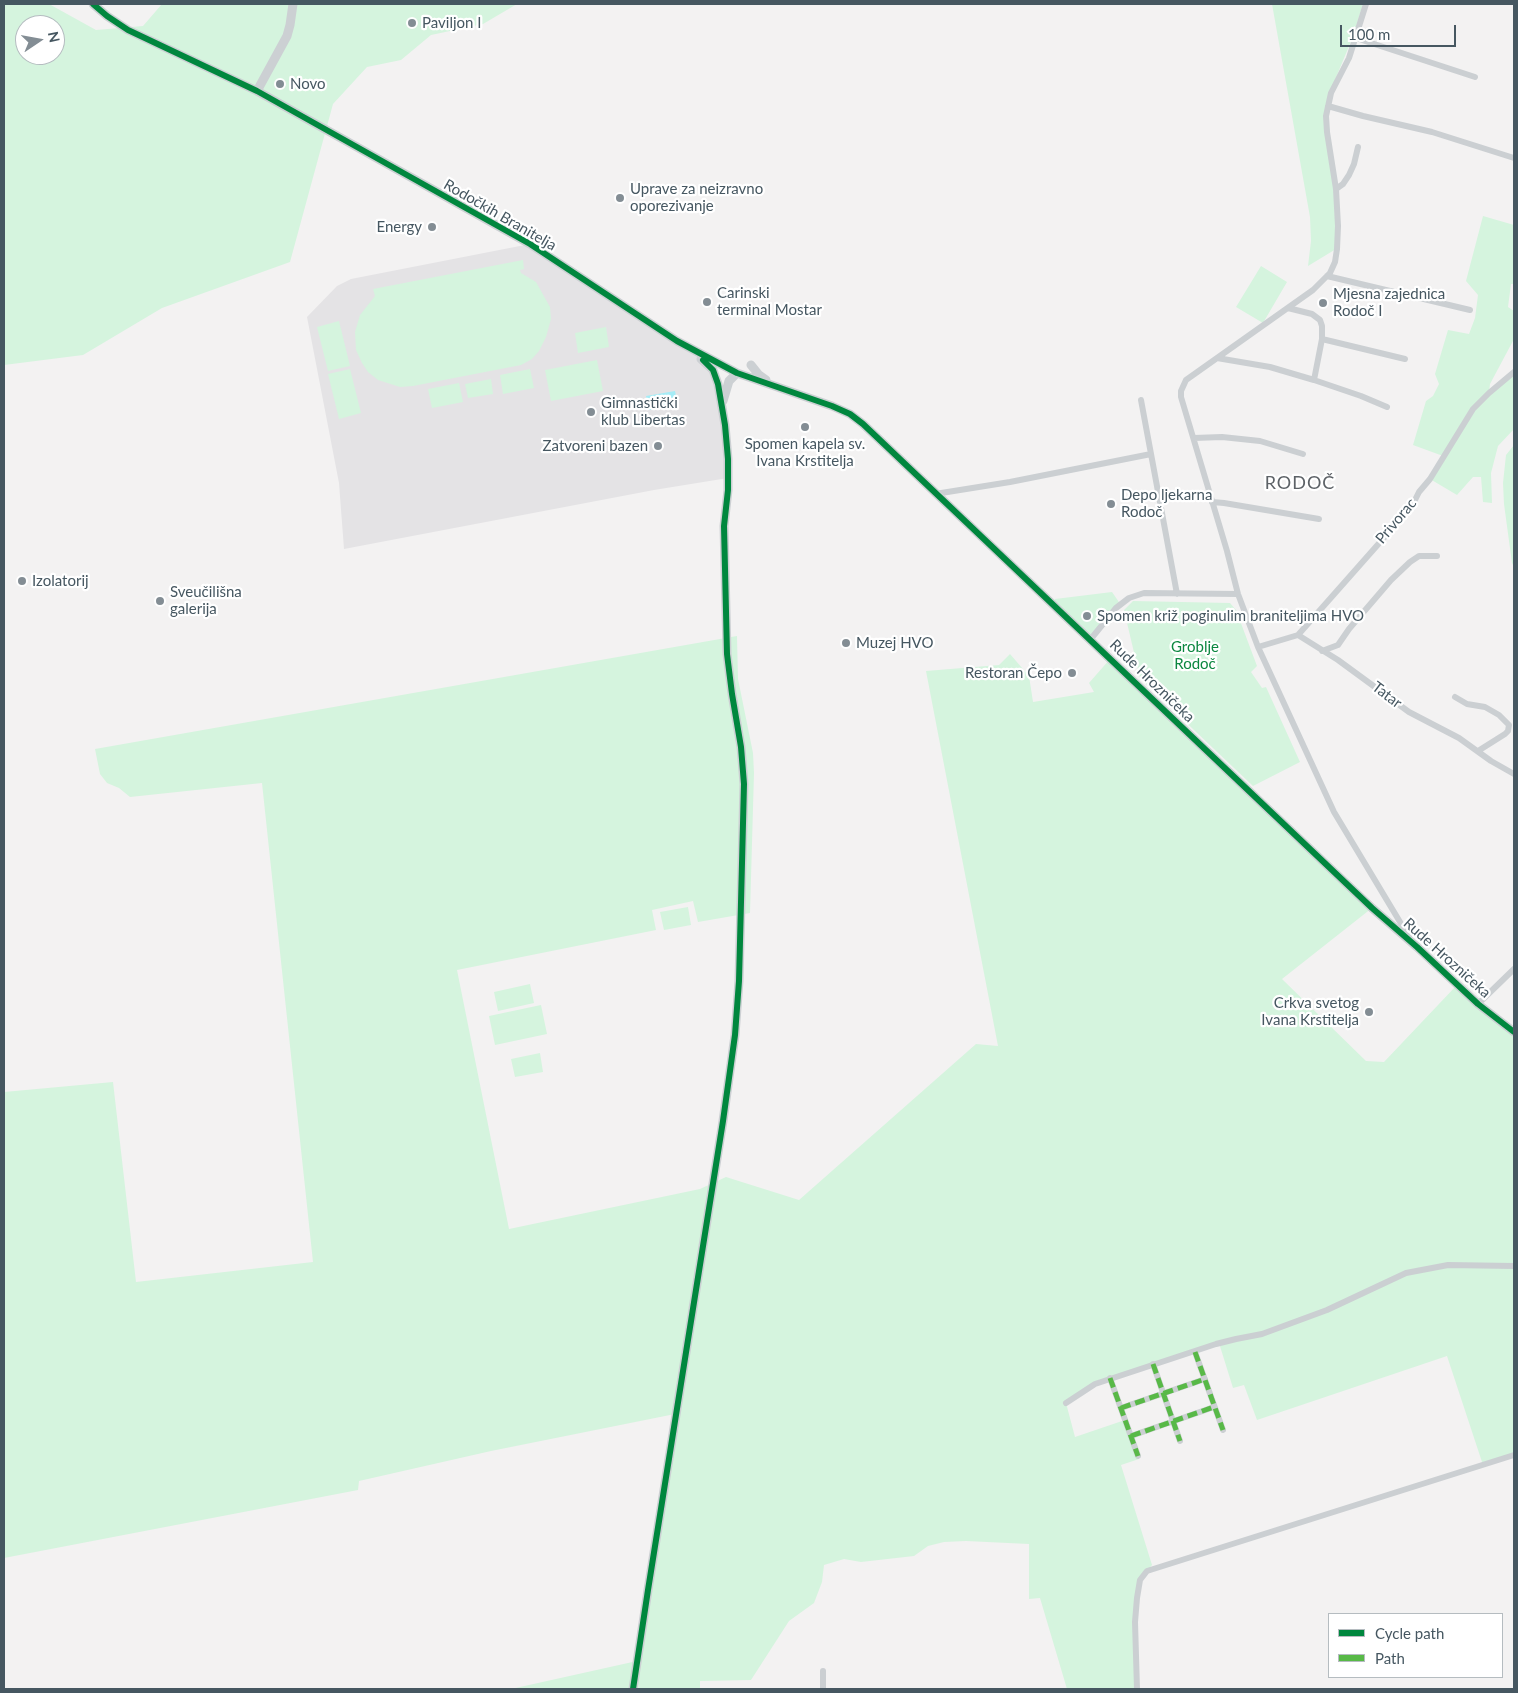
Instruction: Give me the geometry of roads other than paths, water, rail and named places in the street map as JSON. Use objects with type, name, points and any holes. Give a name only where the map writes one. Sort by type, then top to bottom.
[{"type":"street","name":"Rodočkih Branitelja","points":[[93,4],[128,30],[257,91],[530,244],[682,344],[737,373],[754,379]]},
{"type":"street","points":[[257,91],[287,36],[293,4]]},
{"type":"street","points":[[1366,4],[1349,58],[1331,93],[1326,116],[1336,189],[1337,250],[1335,262],[1326,276],[1313,290],[1186,380],[1181,397],[1238,594],[1258,647],[1334,812],[1413,944]]},
{"type":"street","points":[[1356,38],[1475,77]]},
{"type":"street","points":[[1328,106],[1432,132],[1514,158]]},
{"type":"street","points":[[1336,189],[1343,184],[1349,175],[1358,147]]},
{"type":"street","points":[[1326,276],[1470,310]]},
{"type":"street","points":[[1288,308],[1312,314],[1317,317],[1322,326],[1322,339],[1314,380]]},
{"type":"street","points":[[1322,339],[1405,359]]},
{"type":"street","points":[[633,1689],[723,1121],[735,1035],[740,943],[744,784],[741,747],[727,654],[724,554],[728,459],[722,406],[716,375],[708,364],[682,344]]},
{"type":"street","points":[[1217,358],[1270,367],[1314,380],[1387,407]]},
{"type":"street","points":[[752,365],[763,378],[777,387]]},
{"type":"street","points":[[718,384],[722,373],[727,368]]},
{"type":"street","name":"Privorac","points":[[1298,634],[1412,506],[1419,492],[1430,479],[1473,409],[1514,372]]},
{"type":"street","points":[[722,406],[729,381],[737,373]]},
{"type":"street","name":"Rude Hrozničeka","points":[[754,379],[816,400],[850,414],[863,424],[1332,871],[1478,1004],[1514,1032]]},
{"type":"street","points":[[1141,400],[1177,594]]},
{"type":"street","points":[[1194,438],[1222,436],[1260,441],[1303,454]]},
{"type":"street","points":[[935,494],[1010,482],[1151,454]]},
{"type":"street","points":[[1212,502],[1319,519]]},
{"type":"street","points":[[1322,651],[1338,645],[1349,629],[1391,580],[1410,562],[1419,556],[1437,556]]},
{"type":"street","points":[[1090,640],[1116,608],[1129,598],[1144,593],[1238,594]]},
{"type":"street","points":[[1258,647],[1298,634]]},
{"type":"street","name":"Tatar","points":[[1298,634],[1338,660],[1409,712],[1459,738],[1514,774]]},
{"type":"street","points":[[1455,698],[1468,704],[1485,707],[1509,725],[1508,731],[1505,734],[1478,751]]},
{"type":"street","name":"Rude Hrozničeka","points":[[1478,1004],[1514,969]]},
{"type":"street","points":[[1066,1403],[1096,1384],[1110,1378],[1228,1341],[1270,1332],[1328,1310],[1406,1273],[1448,1264],[1514,1266]]},
{"type":"street","points":[[1195,1352],[1223,1430]]},
{"type":"street","points":[[1153,1364],[1180,1441]]},
{"type":"street","points":[[1110,1378],[1138,1456]]},
{"type":"street","points":[[1121,1408],[1205,1379]]},
{"type":"street","points":[[1131,1436],[1214,1407]]},
{"type":"street","points":[[1137,1689],[1135,1622],[1137,1598],[1140,1580],[1147,1572],[1514,1455]]},
{"type":"street","points":[[823,1671],[823,1689]]},
{"type":"water","points":[[675,391],[678,405],[649,410],[646,396]]},
{"type":"place","name":"Paviljon I","points":[[412,23]]},
{"type":"place","name":"Novo","points":[[280,84]]},
{"type":"place","name":"Uprave za neizravno oporezivanje","points":[[620,198]]},
{"type":"place","name":"Energy","points":[[432,227]]},
{"type":"place","name":"Carinski terminal Mostar","points":[[707,302]]},
{"type":"place","name":"Mjesna zajednica Rodoč I","points":[[1323,303]]},
{"type":"place","name":"Gimnastički klub Libertas","points":[[591,412]]},
{"type":"place","name":"Spomen kapela sv. Ivana Krstitelja","points":[[805,427]]},
{"type":"place","name":"Zatvoreni bazen","points":[[658,446]]},
{"type":"place","name":"Depo ljekarna Rodoč","points":[[1111,504]]},
{"type":"place","name":"Izolatorij","points":[[22,581]]},
{"type":"place","name":"Sveučilišna galerija","points":[[160,601]]},
{"type":"place","name":"Spomen križ poginulim braniteljima HVO","points":[[1087,616]]},
{"type":"place","name":"Muzej HVO","points":[[846,643]]},
{"type":"place","name":"Restoran Čepo","points":[[1072,673]]},
{"type":"place","name":"Crkva svetog Ivana Krstitelja","points":[[1369,1012]]},
{"type":"district","name":"RODOČ","points":[[1300,483]]},
{"type":"park label","name":"Groblje Rodoč","points":[[1195,656]]}]
